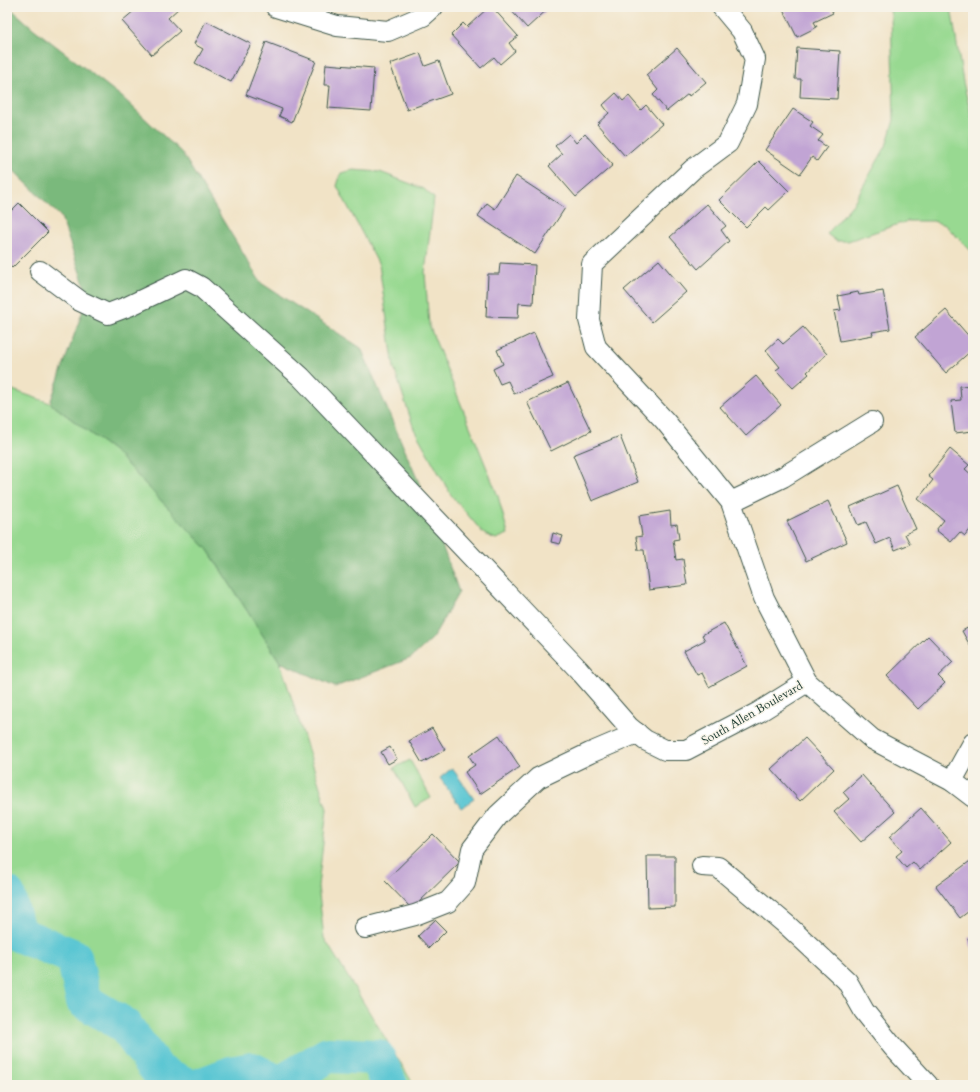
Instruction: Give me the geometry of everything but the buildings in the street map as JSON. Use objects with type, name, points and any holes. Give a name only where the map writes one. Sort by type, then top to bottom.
[{"type":"street","points":[[276,7],[337,26],[388,31],[423,16],[433,7]]},
{"type":"street","points":[[722,7],[742,31],[755,59],[747,104],[728,143],[693,169],[592,264],[589,320],[596,347],[665,421],[731,502],[764,598],[807,682]]},
{"type":"street","points":[[40,270],[80,301],[108,314],[129,306],[186,279],[202,287],[301,377],[578,670],[629,727],[637,733]]},
{"type":"street","points":[[731,502],[783,477],[872,422]]},
{"type":"street","name":"South Allen Boulevard","points":[[637,733],[645,740],[665,750],[686,750],[759,712],[807,682],[872,739],[952,781],[973,797]]},
{"type":"street","points":[[365,928],[415,915],[448,902],[465,883],[472,850],[498,815],[538,778],[590,753],[637,733]]},
{"type":"street","points":[[952,781],[973,743]]},
{"type":"street","points":[[702,866],[718,867],[788,926],[847,981],[864,1012],[893,1047],[928,1085]]},
{"type":"green space","points":[[7,7],[9,7],[34,29],[122,97],[182,153],[261,283],[361,348],[422,490],[459,592],[432,639],[411,658],[335,687],[280,662],[208,550],[115,452],[50,403],[88,296],[61,217],[7,164]]},
{"type":"green space","points":[[889,7],[951,7],[963,82],[973,122],[973,253],[945,225],[933,221],[908,221],[848,241],[836,241],[827,234],[853,204],[886,146],[894,120],[891,15]]},
{"type":"green space","points":[[353,170],[380,172],[424,189],[434,198],[425,273],[429,325],[498,496],[508,534],[496,539],[484,534],[451,495],[414,429],[394,368],[379,265],[337,186],[341,173]]},
{"type":"green space","points":[[7,388],[50,403],[115,452],[208,550],[280,662],[327,809],[318,886],[324,938],[414,1085],[7,1085]]},
{"type":"green space","points":[[410,760],[431,798],[415,807],[394,768]]},
{"type":"water","points":[[452,768],[474,799],[461,808],[440,778]]},
{"type":"waterway","points":[[7,894],[18,934],[74,957],[84,1001],[124,1025],[159,1072],[186,1085]]},
{"type":"waterway","points":[[202,1085],[231,1074],[252,1070],[280,1084],[328,1055],[377,1057],[390,1085]]}]
